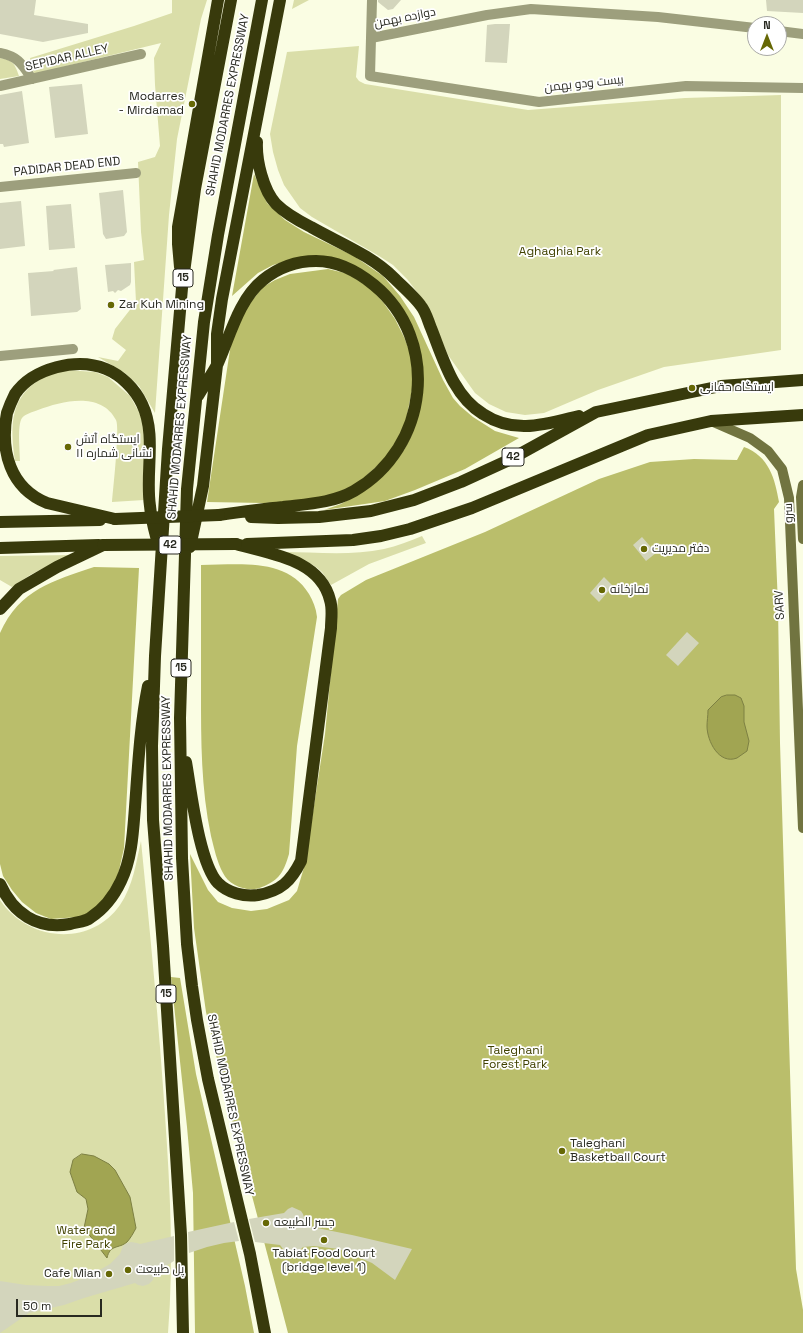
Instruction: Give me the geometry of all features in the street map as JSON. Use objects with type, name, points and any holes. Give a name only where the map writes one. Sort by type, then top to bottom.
[{"type":"highway","points":[[182,288],[178,227],[218,0]]},
{"type":"highway","name":"SHAHID MODARRES EXPRESSWAY","points":[[183,1333],[181,1235],[163,946],[153,820],[152,746],[154,656],[162,559],[169,434],[182,288],[195,188],[231,0]]},
{"type":"highway","name":"SHAHID MODARRES EXPRESSWAY","points":[[262,0],[218,235],[204,322],[187,489],[180,718],[184,902],[187,944],[195,1007],[208,1079],[250,1254],[265,1333]]},
{"type":"highway","points":[[184,577],[203,486],[217,365],[218,334],[222,299],[280,0]]},
{"type":"highway","points":[[260,104],[257,144],[258,154],[262,177],[271,197],[276,204],[299,221],[378,264],[421,306],[448,372],[458,389],[472,405],[483,414],[496,421],[524,427],[542,425],[596,412]]},
{"type":"highway","points":[[196,399],[217,365],[240,312],[249,296],[262,280],[277,270],[292,264],[307,261],[325,261],[354,270],[365,277],[382,291],[396,306],[404,320],[414,345],[418,380],[415,406],[411,423],[402,441],[387,464],[367,482],[354,491],[340,497],[324,501],[219,515]]},
{"type":"highway","points":[[115,519],[47,503],[37,499],[20,484],[11,473],[3,448],[2,435],[4,423],[15,394],[24,384],[44,371],[66,365],[93,365],[116,374],[127,383],[138,397],[148,423],[149,506],[162,559]]},
{"type":"highway","name":"42","points":[[0,522],[219,515],[278,518],[319,518],[371,511],[414,500],[461,482],[509,460],[596,412],[721,386],[803,380]]},
{"type":"highway","name":"42","points":[[0,548],[103,545],[236,544],[354,540],[381,536],[410,529],[472,508],[648,434],[711,421],[803,415]]},
{"type":"highway","points":[[180,718],[195,816],[204,853],[211,871],[218,882],[238,894],[252,896],[277,890],[288,882],[295,873],[301,861],[331,628],[330,600],[325,588],[309,569],[285,558],[236,544]]},
{"type":"highway","points":[[0,609],[20,589],[57,567],[103,545]]},
{"type":"highway","points":[[0,884],[4,893],[21,913],[34,921],[50,924],[65,924],[89,919],[98,912],[113,895],[127,866],[132,844],[143,712],[154,656]]},
{"type":"street","points":[[371,38],[372,0]]},
{"type":"street","name":"دوازده بهمن","points":[[371,38],[488,15],[531,9],[658,17],[747,27]]},
{"type":"street","points":[[787,32],[803,34]]},
{"type":"street","name":"بیست ودو بهمن","points":[[371,38],[370,76],[539,102],[686,86],[803,88]]},
{"type":"street","points":[[0,53],[10,55],[20,62],[32,79]]},
{"type":"street","name":"SEPIDAR ALLEY","points":[[0,86],[141,54]]},
{"type":"street","name":"PADIDAR DEAD END","points":[[0,187],[136,173]]},
{"type":"street","points":[[0,356],[73,349]]},
{"type":"street","name":"SARV","points":[[711,421],[750,438],[768,451],[782,469],[788,498],[803,828]]},
{"type":"street","name":"سرو","points":[[803,485],[801,497],[803,539]]},
{"type":"green space","points":[[172,0],[207,0],[201,19],[177,139],[169,215],[155,413],[139,386],[125,373],[98,357],[118,361],[126,350],[112,339],[115,329],[136,302],[134,262],[144,260],[141,232],[138,162],[155,157],[160,146],[154,58],[161,43],[34,74],[30,58],[172,13]]},
{"type":"green space","points":[[294,0],[309,0],[292,9]]},
{"type":"green space","name":"Aghaghia Park","points":[[359,46],[356,77],[359,81],[365,84],[528,110],[685,98],[781,95],[781,350],[664,367],[598,390],[544,413],[525,415],[506,412],[489,404],[475,393],[448,355],[424,301],[407,279],[393,265],[312,217],[300,208],[284,185],[278,170],[270,134],[287,52]]},
{"type":"green space","points":[[0,58],[11,61],[19,76],[0,79]]},
{"type":"green space","points":[[254,174],[267,203],[285,220],[304,232],[354,256],[383,276],[400,296],[414,317],[443,380],[453,398],[460,406],[473,417],[495,431],[519,438],[465,469],[415,490],[385,501],[324,510],[341,504],[355,496],[404,450],[411,436],[415,424],[414,330],[396,300],[382,285],[368,274],[293,259],[273,265],[258,273],[232,296]]},
{"type":"green space","points":[[328,269],[349,274],[371,289],[383,302],[395,319],[404,337],[411,355],[414,380],[405,425],[387,457],[358,483],[339,492],[316,500],[264,503],[207,502],[231,343],[246,308],[263,287],[275,280],[290,274]]},
{"type":"green space","points":[[66,370],[95,372],[108,377],[130,396],[140,414],[145,431],[144,500],[112,502],[117,446],[117,425],[116,420],[109,411],[101,405],[91,402],[69,402],[27,414],[20,421],[20,461],[15,461],[13,448],[13,423],[19,402],[25,392],[34,384],[48,375]]},
{"type":"green space","name":"Taleghani Forest Park","points":[[744,447],[753,451],[765,462],[773,477],[779,502],[774,509],[778,605],[780,743],[796,1269],[803,1310],[803,1333],[288,1333],[225,1093],[206,1012],[194,928],[190,854],[208,890],[218,902],[232,908],[251,911],[267,909],[289,900],[297,891],[305,864],[325,734],[338,599],[341,595],[366,580],[485,532],[599,479],[650,462],[694,459],[737,460]]},
{"type":"green space","points":[[422,536],[426,543],[369,564],[331,585],[318,568],[303,560],[282,552],[346,553],[371,551],[408,542]]},
{"type":"green space","points":[[70,555],[30,575],[12,587],[0,580],[0,556]]},
{"type":"green space","points":[[246,564],[275,569],[288,574],[300,582],[309,594],[317,614],[297,746],[289,854],[283,870],[277,878],[257,889],[246,889],[240,887],[230,882],[226,878],[216,855],[211,836],[203,782],[201,711],[201,565]]},
{"type":"green space","points":[[94,567],[139,568],[124,848],[118,875],[107,897],[93,912],[78,917],[51,919],[36,913],[22,902],[3,876],[0,864],[0,633],[8,618],[17,606],[28,596],[52,582]]},
{"type":"green space","name":"Water and Fire Park","points":[[141,841],[163,1081],[171,1224],[171,1278],[168,1333],[0,1333],[0,900],[12,914],[26,924],[42,931],[59,934],[76,933],[92,928],[107,919],[120,905],[124,898],[134,874]]},
{"type":"green space","points":[[171,977],[180,978],[196,1074],[245,1286],[254,1333],[195,1333],[193,1193]]},
{"type":"shaded area","points":[[735,695],[741,698],[744,706],[744,722],[749,741],[747,751],[737,758],[731,759],[725,758],[715,750],[709,738],[707,726],[708,710],[721,697]]},
{"type":"shaded area","points":[[82,1154],[94,1156],[109,1164],[115,1170],[130,1197],[136,1228],[127,1242],[110,1251],[107,1258],[84,1228],[88,1209],[86,1199],[77,1192],[70,1172],[73,1160]]},
{"type":"building","points":[[0,0],[36,0],[34,15],[88,24],[88,33],[43,42],[0,34]]},
{"type":"building","points":[[378,0],[401,0],[393,9],[388,10],[378,2]]},
{"type":"building","points":[[766,0],[803,0],[803,13],[767,11]]},
{"type":"building","points":[[510,24],[507,63],[485,62],[487,25]]},
{"type":"building","points":[[82,84],[88,134],[55,138],[49,87]]},
{"type":"building","points":[[22,91],[29,143],[4,147],[3,144],[0,144],[0,95]]},
{"type":"building","points":[[123,190],[127,232],[124,236],[106,239],[103,234],[99,193]]},
{"type":"building","points":[[21,201],[25,246],[0,249],[0,203]]},
{"type":"building","points":[[71,204],[75,248],[49,250],[46,206]]},
{"type":"building","points":[[131,263],[130,285],[121,291],[118,290],[115,293],[113,291],[108,292],[105,265]]},
{"type":"building","points":[[77,267],[81,309],[77,312],[31,316],[28,273]]},
{"type":"building","name":"دفتر مدیریت","points":[[642,537],[656,553],[646,561],[633,545]]},
{"type":"building","name":"نمازخانه","points":[[604,577],[613,586],[599,602],[590,593]]},
{"type":"building","points":[[687,632],[699,643],[678,666],[666,655]]},
{"type":"building","points":[[292,1207],[301,1211],[307,1226],[412,1249],[395,1280],[372,1263],[339,1249],[314,1246],[303,1247],[296,1254],[291,1254],[286,1253],[280,1245],[255,1242],[249,1219],[284,1213]]},
{"type":"building","points":[[234,1222],[239,1241],[207,1247],[189,1253],[188,1232]]},
{"type":"building","points":[[174,1236],[174,1261],[156,1272],[153,1280],[149,1284],[143,1286],[135,1283],[64,1305],[29,1313],[0,1333],[0,1281],[26,1285],[48,1286],[59,1286],[71,1283],[89,1276],[110,1264],[120,1254],[123,1246],[127,1243],[131,1242],[140,1244]]},
{"type":"place","name":"Modarres - Mirdamad","points":[[192,104]]},
{"type":"place","name":"Zar Kuh Mining","points":[[111,305]]},
{"type":"place","name":"ایستگاه حقانی","points":[[692,388]]},
{"type":"place","name":"ایستگاه آتش نشانی شماره ۱۱","points":[[68,447]]},
{"type":"place","name":"دفتر مدیریت","points":[[644,549]]},
{"type":"place","name":"نمازخانه","points":[[602,590]]},
{"type":"place","name":"Taleghani Basketball Court","points":[[562,1151]]},
{"type":"place","name":"جسر الطبيعه","points":[[266,1223]]},
{"type":"place","name":"Tabiat Food Court (bridge level 1)","points":[[324,1240]]},
{"type":"place","name":"پل طبیعت","points":[[128,1270]]},
{"type":"place","name":"Cafe Mian","points":[[109,1274]]}]
